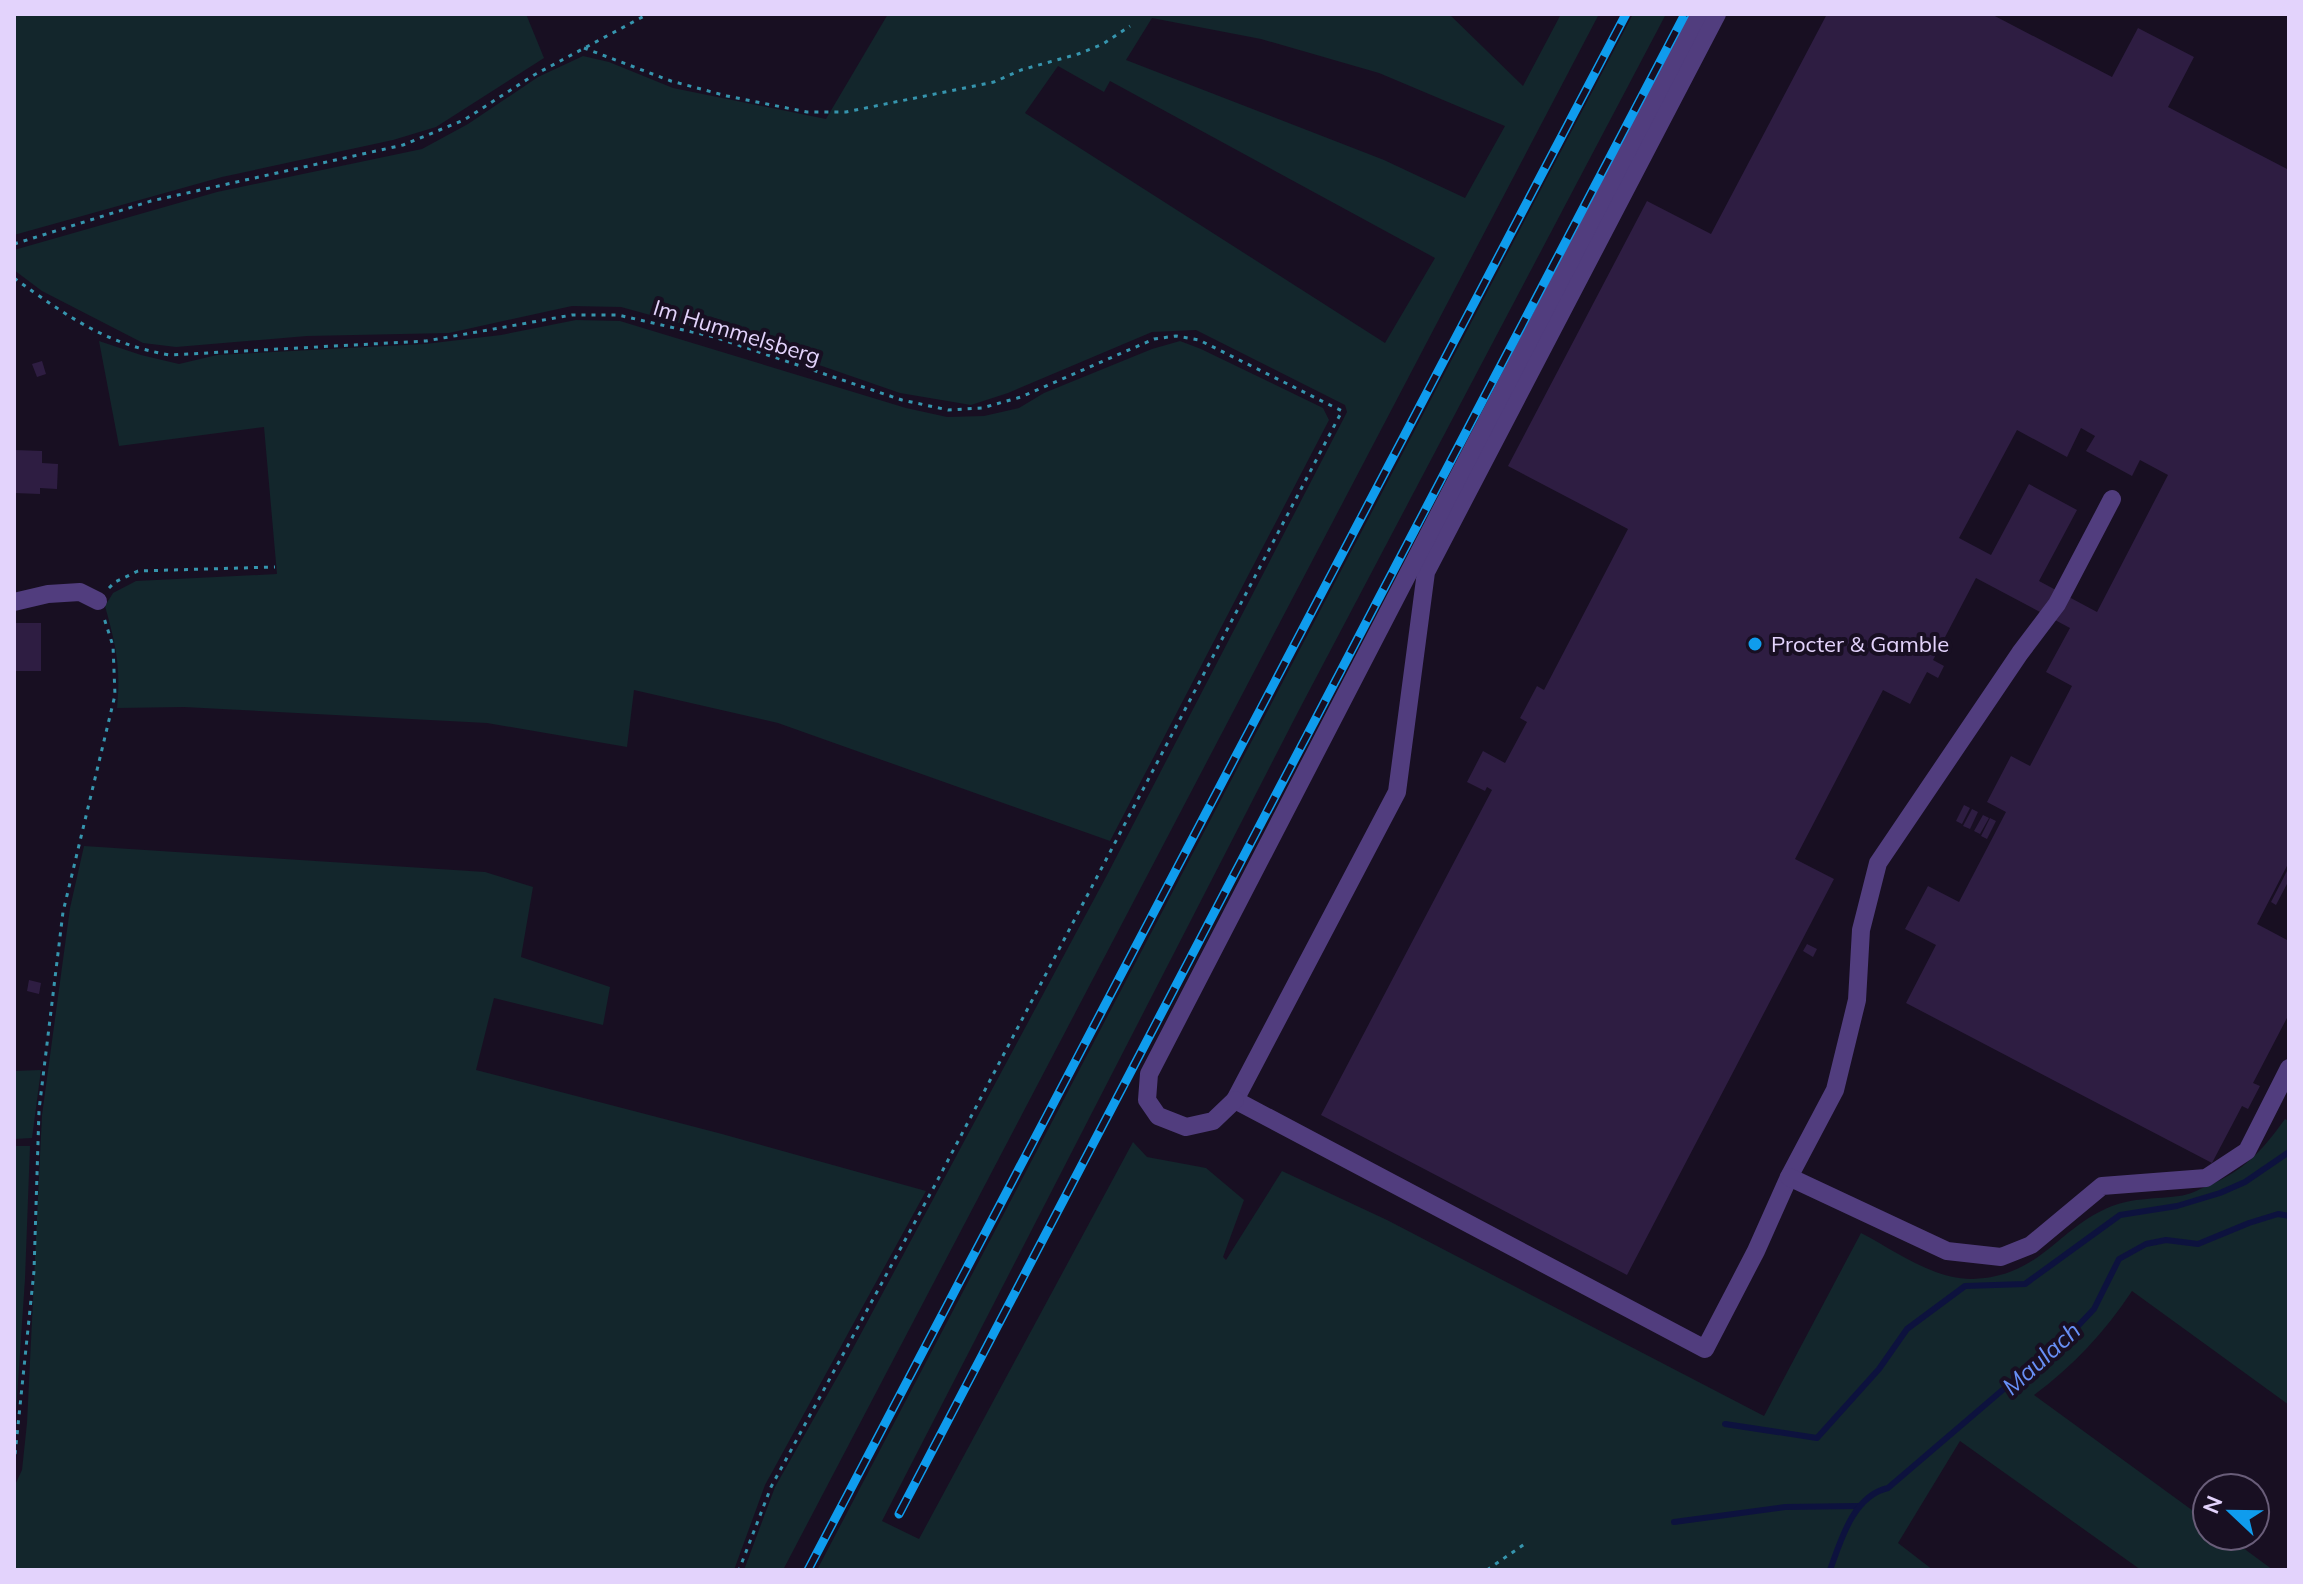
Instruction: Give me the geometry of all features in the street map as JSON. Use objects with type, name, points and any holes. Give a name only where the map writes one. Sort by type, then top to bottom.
[{"type":"street","points":[[1698,14],[1149,1074],[1147,1100],[1158,1116],[1186,1127],[1213,1121],[1235,1100],[1397,792],[1426,572],[1717,14]]},
{"type":"street","points":[[1235,1100],[1705,1349],[1835,1090],[1857,1000],[1861,930],[1878,863],[2020,653],[2057,604],[2112,499]]},
{"type":"street","points":[[14,602],[48,594],[80,592],[98,601]]},
{"type":"street","points":[[1789,1177],[1947,1251],[2001,1257],[2031,1245],[2102,1186],[2206,1178],[2247,1151],[2289,1068]]},
{"type":"path","points":[[14,244],[151,201],[403,145],[464,120],[534,75],[648,14]]},
{"type":"path","points":[[584,48],[671,81],[727,96],[807,112],[846,112],[994,82],[1021,70],[1091,49],[1130,26]]},
{"type":"path","name":"Im Hummelsberg","points":[[14,278],[98,334],[136,349],[170,355],[426,341],[572,315],[618,315],[714,337],[902,400],[948,410],[982,408],[1021,397],[1154,339],[1176,336],[1199,340],[1342,411],[935,1185],[771,1487],[739,1570]]},
{"type":"path","points":[[14,1464],[34,1271],[39,1110],[63,912],[115,695],[113,646],[98,601],[115,582],[138,571],[275,567]]},
{"type":"path","points":[[1487,1570],[1526,1543]]},
{"type":"shaded area","points":[[14,14],[526,14],[544,58],[436,127],[393,140],[222,177],[14,235]]},
{"type":"shaded area","points":[[888,14],[1449,14],[1523,86],[1561,14],[1599,14],[783,1570],[744,1570],[775,1487],[843,1367],[1106,877],[1347,412],[1345,405],[1196,330],[1152,332],[1008,393],[971,405],[900,393],[767,347],[621,307],[572,306],[449,333],[307,336],[176,347],[143,343],[42,291],[14,270],[14,250],[217,192],[422,149],[468,124],[538,77],[583,56],[609,62],[673,88],[826,119]],"holes":[[[1152,18],[1261,39],[1379,73],[1505,126],[1465,198],[1384,160],[1126,60]],[[1058,66],[1104,92],[1110,81],[1435,258],[1385,343],[1025,113]]]},
{"type":"shaded area","points":[[1633,14],[1666,14],[1299,710],[882,1521],[919,1539],[1133,1142],[1147,1157],[1206,1168],[1244,1200],[1223,1257],[1226,1260],[1282,1171],[1387,1220],[1764,1416],[1861,1233],[1944,1275],[1973,1279],[1997,1276],[2033,1260],[2093,1215],[2112,1206],[2183,1195],[2232,1174],[2251,1159],[2285,1119],[2289,1121],[2289,1405],[2132,1291],[2088,1348],[2034,1395],[2191,1509],[2191,1552],[2249,1552],[2273,1570],[2141,1570],[1960,1441],[1898,1543],[1933,1570],[817,1570]]},
{"type":"shaded area","points":[[576,320],[620,321],[906,408],[947,417],[984,416],[1019,408],[1044,393],[1152,349],[1180,341],[1323,408],[1329,420],[1110,841],[778,723],[634,690],[627,747],[487,723],[184,707],[117,708],[117,657],[105,606],[113,593],[136,581],[277,574],[264,427],[119,446],[99,341],[179,364],[217,355],[425,344],[501,335]]},
{"type":"shaded area","points":[[84,846],[485,872],[533,887],[521,957],[610,987],[603,1025],[494,998],[476,1070],[926,1191],[765,1485],[734,1570],[14,1570],[14,1487],[22,1470],[27,1423],[42,1115],[70,908]]},
{"type":"shaded area","points":[[41,1070],[32,1138],[14,1139],[14,1071]]},
{"type":"shaded area","points":[[14,1146],[30,1146],[14,1441]]},
{"type":"building","name":"Procter & Gamble","points":[[1827,14],[1991,14],[2112,77],[2138,28],[2194,57],[2168,107],[2289,170],[2289,862],[2257,924],[2289,941],[2289,1014],[2253,1083],[2260,1086],[2248,1109],[2242,1106],[2212,1163],[1906,1003],[1936,945],[1905,929],[1928,886],[1959,902],[2006,812],[1987,802],[2011,756],[2030,766],[2072,686],[2046,672],[2070,628],[1976,578],[1933,660],[1944,666],[1938,678],[1927,672],[1910,704],[1883,690],[1795,859],[1834,879],[1627,1275],[1321,1115],[1492,790],[1487,787],[1485,791],[1467,782],[1483,751],[1505,763],[1527,722],[1520,718],[1537,686],[1544,690],[1628,529],[1508,466],[1647,201],[1711,234]],"holes":[[[2081,428],[2095,436],[2086,451],[2132,476],[2140,460],[2168,475],[2097,612],[2039,581],[2077,510],[2029,484],[1991,555],[1959,538],[2017,430],[2067,457]]]},
{"type":"building","points":[[42,361],[46,374],[37,377],[32,364]]},
{"type":"building","points":[[14,450],[42,451],[42,463],[58,464],[57,489],[40,488],[40,494],[14,493]]},
{"type":"building","points":[[14,623],[41,623],[41,671],[14,671]]},
{"type":"building","points":[[1964,805],[1970,808],[1962,824],[1956,821]]},
{"type":"building","points":[[1972,809],[1978,812],[1970,829],[1963,826]]},
{"type":"building","points":[[1983,815],[1989,818],[1980,834],[1974,831]]},
{"type":"building","points":[[1990,818],[1996,821],[1987,839],[1981,836]]},
{"type":"building","points":[[2289,867],[2289,880],[2276,905],[2271,902]]},
{"type":"building","points":[[1807,944],[1817,949],[1813,957],[1803,951]]},
{"type":"building","points":[[29,980],[41,983],[39,994],[27,991]]},
{"type":"waterway","points":[[1725,1424],[1817,1438],[1879,1369],[1907,1329],[1965,1286],[2025,1284],[2120,1215],[2177,1206],[2220,1193],[2245,1182],[2289,1152]]},
{"type":"waterway","name":"Maulach","points":[[1830,1570],[1850,1521],[1866,1500],[1888,1488],[2020,1375],[2058,1347],[2094,1309],[2119,1259],[2146,1244],[2166,1240],[2198,1244],[2278,1214],[2289,1216]]},
{"type":"waterway","points":[[1674,1522],[1785,1507],[1859,1506]]},
{"type":"railway","points":[[808,1570],[1626,14]]},
{"type":"railway","points":[[899,1514],[1685,14]]},
{"type":"place","name":"Procter & Gamble","points":[[1755,644]]}]
